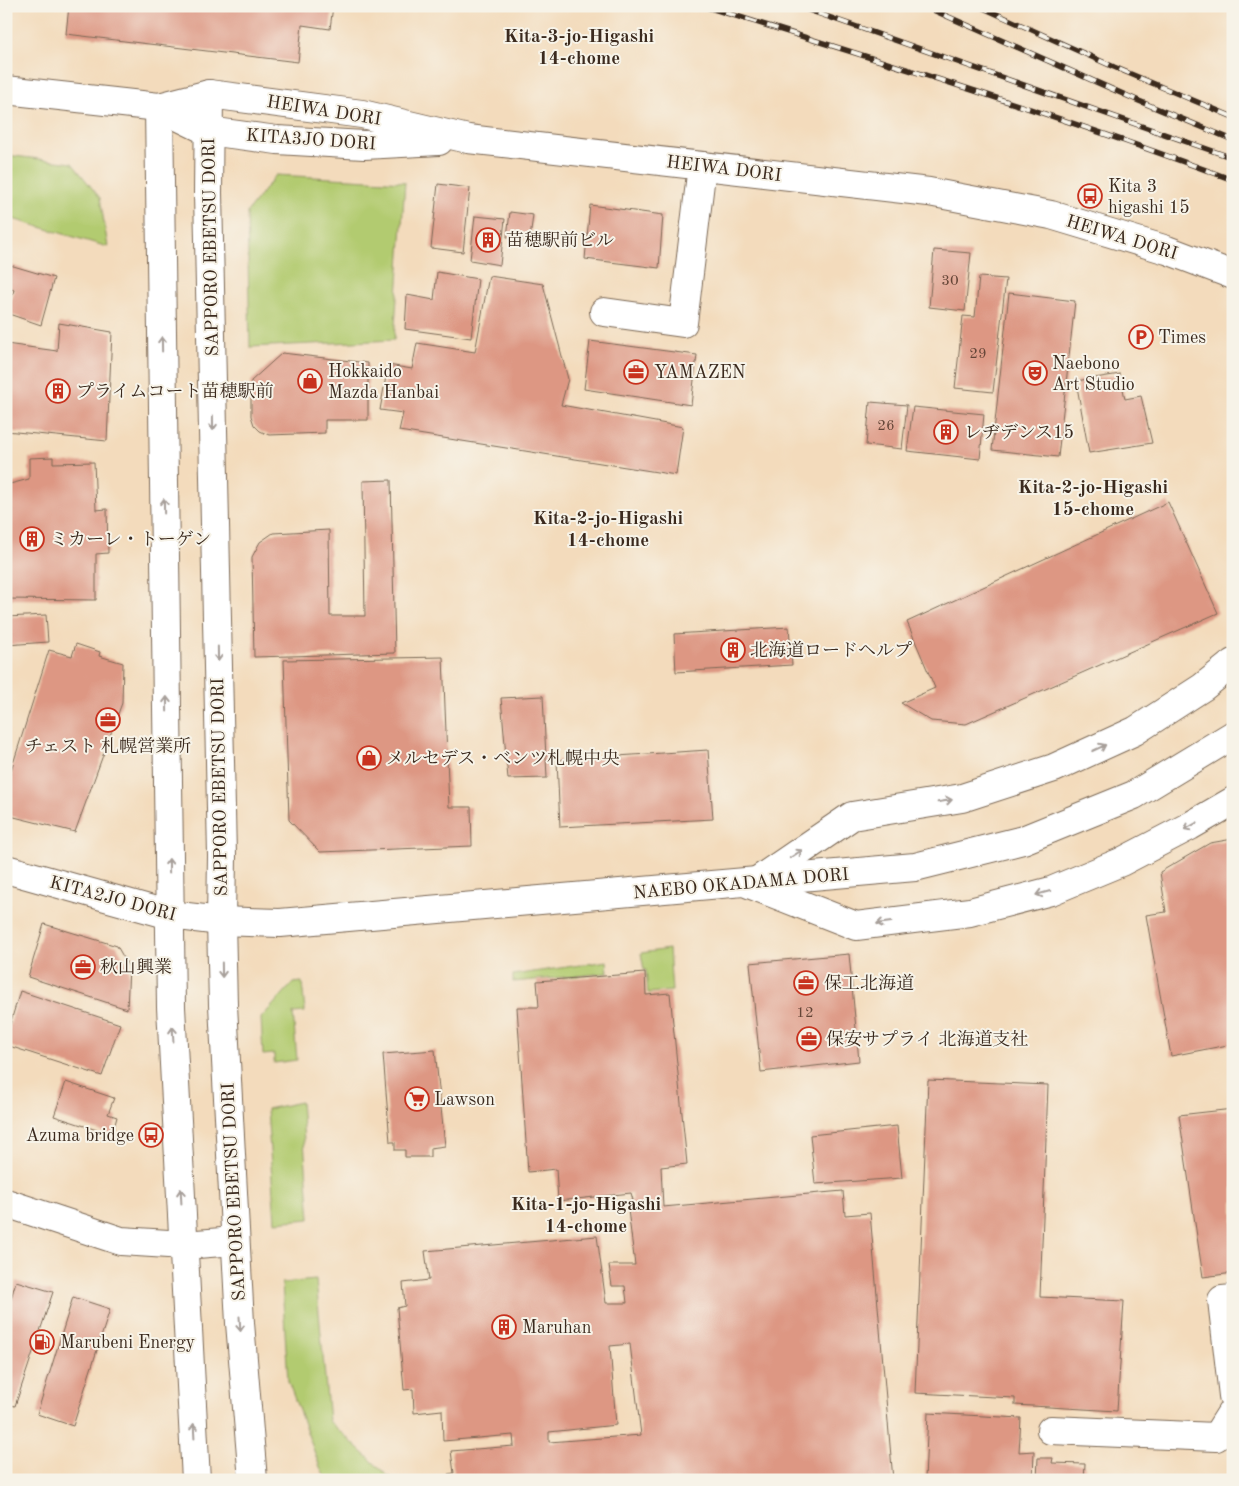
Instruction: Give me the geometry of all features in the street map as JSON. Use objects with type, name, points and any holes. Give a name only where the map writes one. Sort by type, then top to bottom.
[{"type":"street","name":"KITA3JO DORI","points":[[6,90],[159,107],[208,131],[277,140],[364,145],[468,139]]},
{"type":"street","name":"KITA3JO DORI","points":[[159,107],[209,94]]},
{"type":"street","name":"SAPPORO EBETSU DORI","points":[[209,94],[208,193],[222,856],[222,1005],[240,1323],[253,1480]]},
{"type":"street","name":"HEIWA DORI","points":[[209,94],[362,114],[468,139],[929,192],[1051,215],[1168,250],[1233,275]]},
{"type":"street","points":[[159,107],[171,1007],[196,1480]]},
{"type":"street","points":[[604,312],[683,323],[702,166]]},
{"type":"street","points":[[750,882],[852,816],[962,798],[1054,768],[1135,731],[1203,687],[1233,663]]},
{"type":"street","name":"NAEBO OKADAMA DORI","points":[[221,921],[280,923],[915,867],[1023,840],[1134,795],[1233,734]]},
{"type":"street","points":[[750,882],[856,926],[970,912],[1051,891],[1121,862],[1233,801]]},
{"type":"street","name":"KITA2JO DORI","points":[[6,869],[170,915],[221,921]]},
{"type":"street","points":[[6,1202],[121,1241],[184,1245],[236,1241]]},
{"type":"street","points":[[1233,1299],[1222,1300],[1233,1396]]},
{"type":"street","points":[[1051,1430],[1216,1437],[1233,1410]]},
{"type":"green space","points":[[6,155],[72,163],[100,198],[108,247],[6,217]]},
{"type":"green space","points":[[276,175],[405,182],[394,340],[250,347],[247,212]]},
{"type":"green space","points":[[669,949],[672,991],[648,993],[646,970],[644,970],[641,953]]},
{"type":"green space","points":[[607,961],[608,973],[513,982],[513,975]]},
{"type":"green space","points":[[302,982],[305,1012],[293,1013],[297,1060],[274,1063],[274,1054],[263,1055],[261,1018],[293,983]]},
{"type":"green space","points":[[301,1102],[310,1219],[275,1222],[267,1109]]},
{"type":"green space","points":[[316,1280],[329,1421],[388,1476],[396,1480],[327,1480],[320,1467],[288,1381],[282,1283]]},
{"type":"building","points":[[69,6],[333,6],[330,29],[302,25],[298,62],[66,34]]},
{"type":"building","points":[[438,184],[470,188],[463,252],[431,248]]},
{"type":"building","points":[[590,205],[663,215],[659,268],[585,259]]},
{"type":"building","points":[[510,212],[533,215],[530,239],[507,237]]},
{"type":"building","name":"苗穂駅前ビル","points":[[475,216],[505,219],[500,265],[470,260]]},
{"type":"building","points":[[934,250],[971,253],[965,311],[929,307]]},
{"type":"building","points":[[10,265],[54,278],[41,325],[6,313],[14,290],[6,287]]},
{"type":"building","points":[[437,272],[478,279],[471,338],[405,329],[407,295],[434,300]]},
{"type":"building","points":[[489,276],[543,284],[568,379],[561,405],[683,427],[676,475],[399,431],[403,413],[380,410],[388,365],[412,369],[417,343],[475,352]]},
{"type":"building","points":[[979,277],[1006,279],[993,392],[955,388],[963,316],[975,317]]},
{"type":"building","points":[[1009,293],[1075,301],[1058,457],[992,450]]},
{"type":"building","name":"プライムコート苗穂駅前","points":[[59,323],[112,332],[107,441],[6,431],[6,344],[57,351]]},
{"type":"building","points":[[590,341],[697,355],[691,405],[584,389]]},
{"type":"building","points":[[282,353],[368,363],[368,420],[325,420],[325,433],[269,435],[260,431],[254,425],[251,416],[251,381]]},
{"type":"building","points":[[1120,374],[1125,399],[1141,396],[1152,443],[1089,453],[1076,381]]},
{"type":"building","points":[[870,402],[907,405],[902,449],[866,445]]},
{"type":"building","name":"レヂデンス15","points":[[913,407],[984,414],[980,459],[907,451]]},
{"type":"building","points":[[53,457],[53,463],[94,462],[96,510],[107,509],[108,553],[96,554],[96,600],[6,599],[6,485],[29,479],[29,458]]},
{"type":"building","points":[[391,480],[395,653],[254,657],[252,557],[260,542],[273,533],[329,530],[330,616],[365,616],[363,481]]},
{"type":"building","points":[[1168,502],[1218,613],[966,724],[931,721],[901,703],[935,688],[907,622]]},
{"type":"building","points":[[46,615],[48,642],[6,645],[6,617]]},
{"type":"building","name":"北海道ロードヘルプ","points":[[789,627],[792,665],[676,672],[674,634]]},
{"type":"building","points":[[76,644],[100,652],[99,656],[123,663],[122,703],[75,832],[6,815],[6,786],[49,650],[72,656]]},
{"type":"building","points":[[443,657],[449,807],[471,807],[472,846],[320,852],[289,820],[284,660]]},
{"type":"building","points":[[543,696],[547,778],[508,779],[501,698]]},
{"type":"building","points":[[708,750],[713,819],[560,827],[557,760]]},
{"type":"building","points":[[1233,839],[1233,1044],[1171,1056],[1146,915],[1166,912],[1160,872],[1210,843]]},
{"type":"building","points":[[44,924],[117,946],[129,967],[127,1009],[28,977]]},
{"type":"building","points":[[849,954],[859,1061],[761,1072],[750,963]]},
{"type":"building","points":[[645,973],[646,995],[670,993],[687,1164],[661,1167],[663,1207],[843,1191],[845,1215],[870,1213],[893,1480],[449,1480],[448,1474],[454,1473],[451,1451],[514,1446],[513,1435],[443,1441],[442,1410],[414,1413],[413,1389],[404,1390],[397,1308],[405,1306],[403,1283],[429,1280],[425,1251],[597,1236],[606,1303],[627,1303],[625,1286],[612,1286],[609,1265],[635,1265],[627,1202],[633,1200],[631,1193],[558,1201],[556,1169],[528,1172],[517,1007],[539,1007],[537,981]],"holes":[[[630,1344],[641,1435],[549,1442],[549,1432],[616,1425],[610,1346]]]},
{"type":"building","points":[[20,991],[120,1024],[102,1076],[6,1045],[6,1038]]},
{"type":"building","points":[[435,1050],[445,1146],[430,1148],[430,1157],[405,1157],[405,1150],[395,1150],[395,1142],[390,1142],[383,1054]]},
{"type":"building","points":[[928,1080],[1048,1085],[1040,1297],[1124,1301],[1117,1411],[1015,1405],[1015,1398],[915,1393]]},
{"type":"building","points":[[66,1082],[114,1098],[108,1114],[117,1117],[112,1135],[54,1116]]},
{"type":"building","points":[[1233,1109],[1233,1273],[1203,1277],[1179,1115]]},
{"type":"building","points":[[897,1126],[902,1178],[815,1184],[810,1135]]},
{"type":"building","points":[[16,1281],[53,1292],[15,1406],[6,1404],[6,1316]]},
{"type":"building","points":[[73,1297],[110,1309],[73,1426],[37,1414]]},
{"type":"building","points":[[928,1413],[1021,1418],[1019,1452],[1034,1451],[1033,1480],[925,1480]]},
{"type":"building","points":[[1038,1458],[1053,1458],[1052,1463],[1085,1464],[1084,1480],[1037,1480]]},
{"type":"railway","points":[[704,6],[1036,111],[1233,180]]},
{"type":"railway","points":[[797,6],[1233,158]]},
{"type":"railway","points":[[924,6],[1139,101],[1233,140]]},
{"type":"railway","points":[[979,6],[1114,67],[1233,117]]},
{"type":"place","name":"Kita 3 higashi 15","points":[[1090,196]]},
{"type":"place","name":"苗穂駅前ビル","points":[[488,240]]},
{"type":"place","name":"Times","points":[[1141,337]]},
{"type":"place","name":"YAMAZEN","points":[[636,372]]},
{"type":"place","name":"Naebono Art Studio","points":[[1035,373]]},
{"type":"place","name":"Hokkaido Mazda Hanbai","points":[[310,381]]},
{"type":"place","name":"プライムコート苗穂駅前","points":[[58,391]]},
{"type":"place","name":"レヂデンス15","points":[[946,432]]},
{"type":"place","name":"ミカーレ・トーゲン","points":[[32,539]]},
{"type":"place","name":"北海道ロードヘルプ","points":[[733,650]]},
{"type":"place","name":"チェスト 札幌営業所","points":[[108,720]]},
{"type":"place","name":"メルセデス・ベンツ札幌中央","points":[[369,758]]},
{"type":"place","name":"秋山興業","points":[[83,967]]},
{"type":"place","name":"保工北海道","points":[[806,983]]},
{"type":"place","name":"保安サプライ 北海道支社","points":[[809,1039]]},
{"type":"place","name":"Lawson","points":[[417,1099]]},
{"type":"place","name":"Azuma bridge","points":[[151,1135]]},
{"type":"place","name":"Maruhan","points":[[504,1327]]},
{"type":"place","name":"Marubeni Energy","points":[[42,1342]]},
{"type":"district","name":"Kita-3-jo-Higashi 14-chome","points":[[579,46]]},
{"type":"district","name":"Kita-2-jo-Higashi 15-chome","points":[[1093,497]]},
{"type":"district","name":"Kita-2-jo-Higashi 14-chome","points":[[608,528]]},
{"type":"district","name":"Kita-1-jo-Higashi 14-chome","points":[[586,1214]]}]
